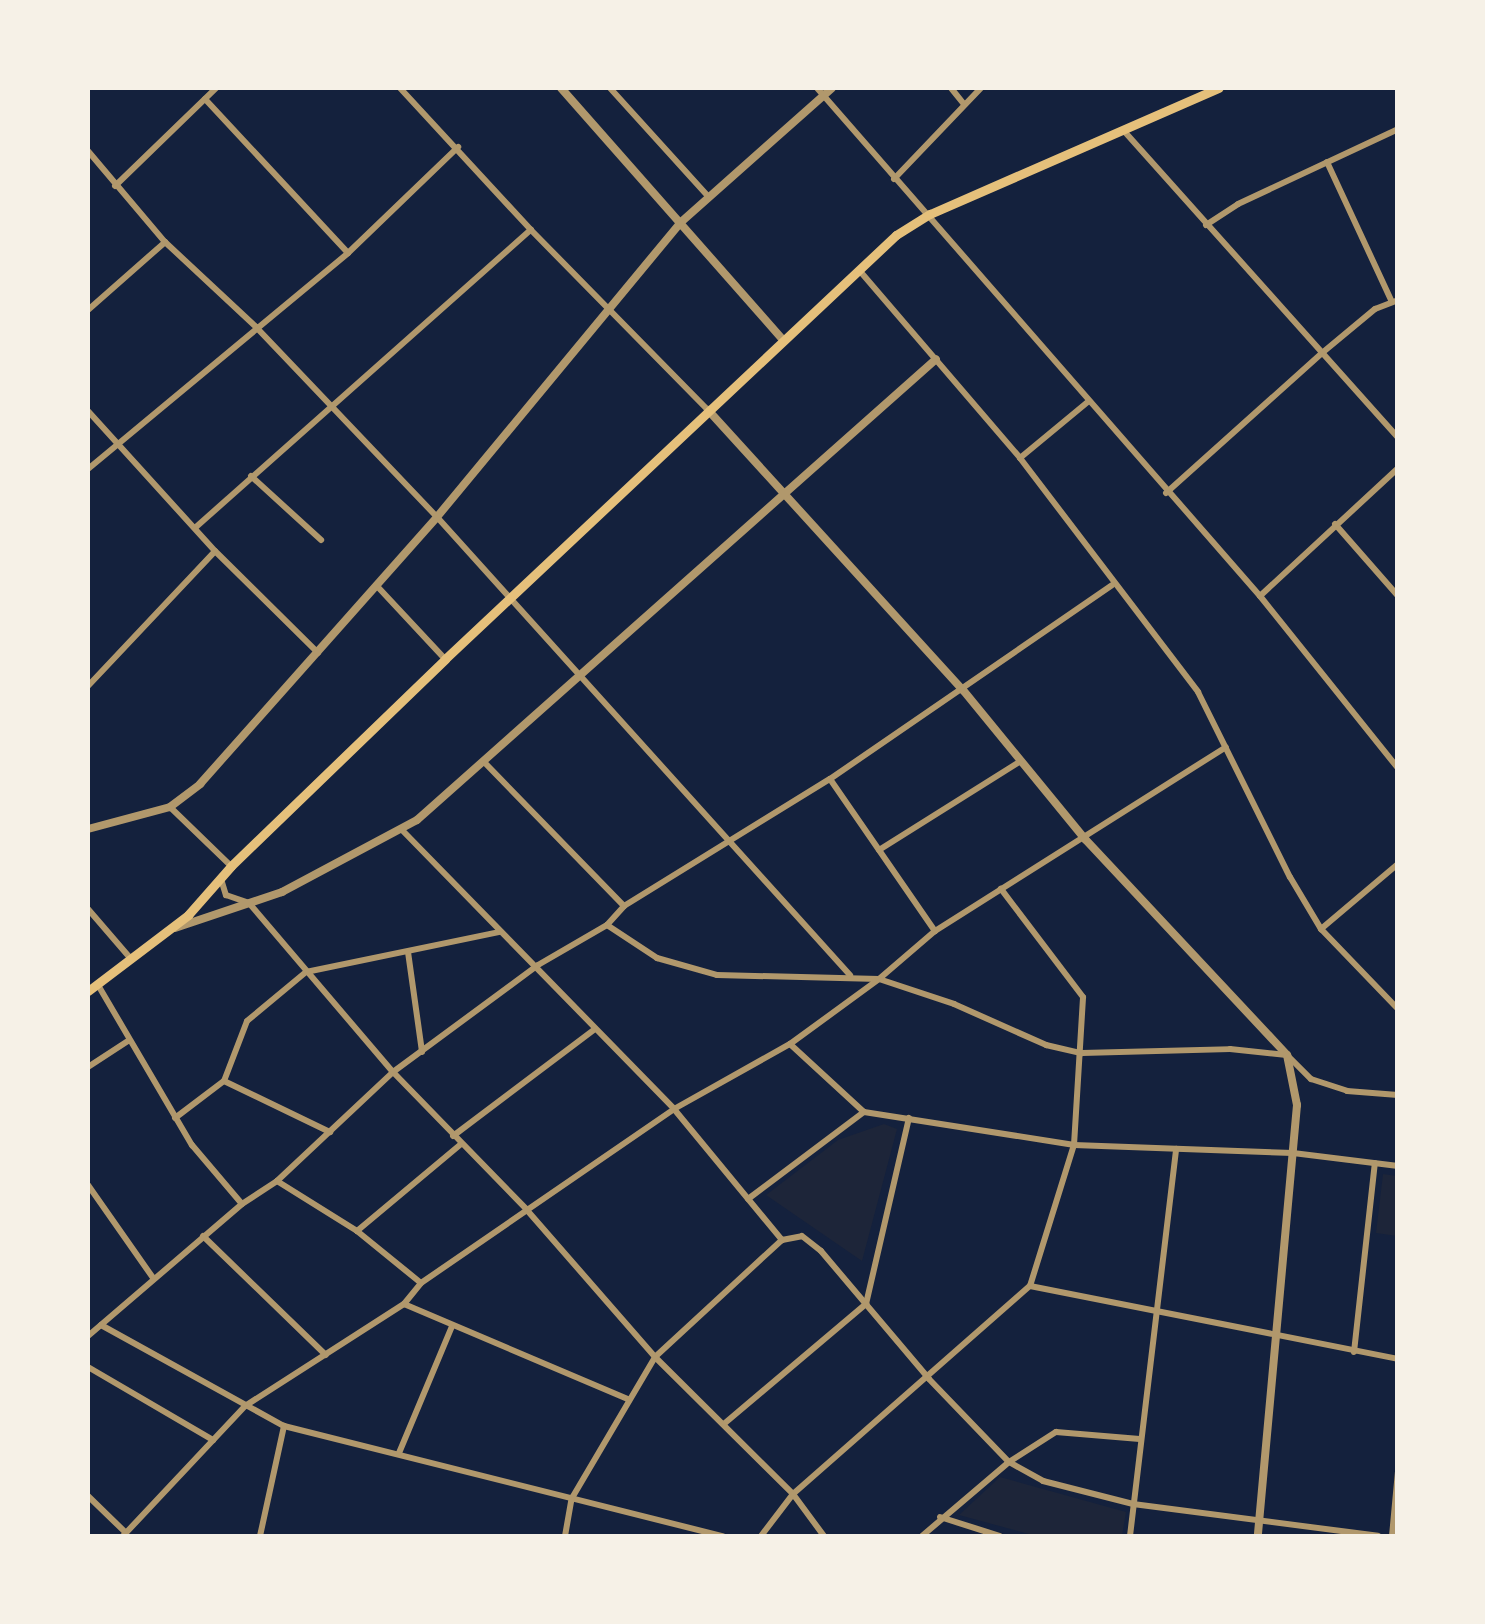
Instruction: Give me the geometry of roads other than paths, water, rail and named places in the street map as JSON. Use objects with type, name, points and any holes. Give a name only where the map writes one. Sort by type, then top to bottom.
[{"type":"main road","points":[[88,991],[174,928],[231,866],[444,659],[896,235],[930,214],[1219,88]]},
{"type":"street","points":[[115,186],[216,88]]},
{"type":"street","points":[[400,88],[531,230],[611,307],[788,495],[963,690],[1086,839],[1311,1080],[1347,1092],[1398,1095]]},
{"type":"street","points":[[407,95],[416,88]]},
{"type":"street","points":[[562,88],[782,339]]},
{"type":"street","points":[[610,88],[708,196]]},
{"type":"street","points":[[88,829],[170,807],[200,784],[437,517],[680,224],[821,91],[832,88]]},
{"type":"street","points":[[951,88],[963,103]]},
{"type":"street","points":[[894,179],[981,88]]},
{"type":"street","points":[[821,91],[1166,493],[1260,596],[1398,768]]},
{"type":"street","points":[[204,99],[348,253]]},
{"type":"street","points":[[1206,225],[1238,204],[1398,129]]},
{"type":"street","points":[[1124,131],[1398,437]]},
{"type":"street","points":[[88,469],[348,253],[458,147]]},
{"type":"street","points":[[88,151],[165,242],[256,326],[437,517],[850,975]]},
{"type":"street","points":[[1166,493],[1322,353],[1375,309],[1395,302],[1327,162]]},
{"type":"street","points":[[196,527],[329,405],[531,230]]},
{"type":"street","points":[[88,310],[165,242]]},
{"type":"street","points":[[858,270],[1020,458],[1112,585],[1198,692],[1290,877],[1321,929],[1398,1009]]},
{"type":"street","points":[[174,928],[249,904],[322,873],[402,830],[788,495],[936,359]]},
{"type":"street","points":[[1020,458],[1089,401]]},
{"type":"street","points":[[88,411],[215,552],[318,653]]},
{"type":"street","points":[[1260,596],[1398,468]]},
{"type":"street","points":[[251,476],[321,540]]},
{"type":"street","points":[[1335,524],[1398,596]]},
{"type":"street","points":[[88,686],[215,552]]},
{"type":"street","points":[[376,585],[444,659]]},
{"type":"street","points":[[88,1336],[242,1204],[277,1180],[393,1072],[538,965],[607,925],[624,906],[830,779],[1112,585]]},
{"type":"street","points":[[88,1496],[124,1535],[245,1406],[404,1304],[421,1283],[674,1109],[790,1044],[879,979],[935,931],[1226,747]]},
{"type":"street","points":[[879,850],[1021,760]]},
{"type":"street","points":[[484,762],[624,906]]},
{"type":"street","points":[[830,779],[935,931]]},
{"type":"street","points":[[170,807],[231,866]]},
{"type":"street","points":[[402,830],[538,965],[674,1109],[782,1240]]},
{"type":"street","points":[[1321,929],[1398,864]]},
{"type":"street","points":[[221,879],[230,900],[249,904],[393,1072],[526,1208],[654,1357],[725,1423],[792,1494],[824,1536]]},
{"type":"street","points":[[760,1536],[792,1494],[929,1379],[1030,1286],[1074,1145],[1083,997],[1000,889]]},
{"type":"street","points":[[88,908],[132,960]]},
{"type":"street","points":[[607,925],[657,958],[717,974],[850,975],[879,979],[954,1004],[1046,1046],[1082,1053],[1230,1050],[1287,1055]]},
{"type":"street","points":[[175,1118],[224,1081],[247,1020],[306,972],[501,932]]},
{"type":"street","points":[[408,952],[422,1052]]},
{"type":"street","points":[[98,985],[175,1118],[242,1204]]},
{"type":"street","points":[[452,1136],[595,1029]]},
{"type":"street","points":[[88,1067],[128,1041]]},
{"type":"street","points":[[790,1044],[864,1112],[1074,1145],[1293,1154],[1398,1166]]},
{"type":"street","points":[[1258,1536],[1297,1104],[1287,1055]]},
{"type":"street","points":[[224,1081],[330,1132]]},
{"type":"street","points":[[748,1199],[864,1112]]},
{"type":"street","points":[[725,1423],[866,1304],[909,1118]]},
{"type":"street","points":[[357,1231],[461,1144]]},
{"type":"street","points":[[1130,1536],[1176,1149]]},
{"type":"street","points":[[1354,1352],[1374,1163]]},
{"type":"street","points":[[277,1180],[357,1231],[421,1283]]},
{"type":"street","points":[[88,1185],[153,1278]]},
{"type":"street","points":[[204,1236],[326,1356]]},
{"type":"street","points":[[564,1536],[572,1498],[654,1357],[782,1240],[802,1236],[821,1251],[929,1379],[1009,1462],[1043,1481],[1134,1504],[1378,1536]]},
{"type":"street","points":[[1030,1286],[1275,1338],[1398,1359]]},
{"type":"street","points":[[404,1304],[628,1399]]},
{"type":"street","points":[[101,1324],[284,1426],[723,1536]]},
{"type":"street","points":[[400,1453],[452,1326]]},
{"type":"street","points":[[88,1367],[213,1440]]},
{"type":"street","points":[[260,1536],[284,1426]]},
{"type":"street","points":[[922,1536],[1009,1462],[1056,1432],[1140,1440]]},
{"type":"street","points":[[1392,1536],[1398,1471]]},
{"type":"street","points":[[940,1517],[1000,1536]]}]
